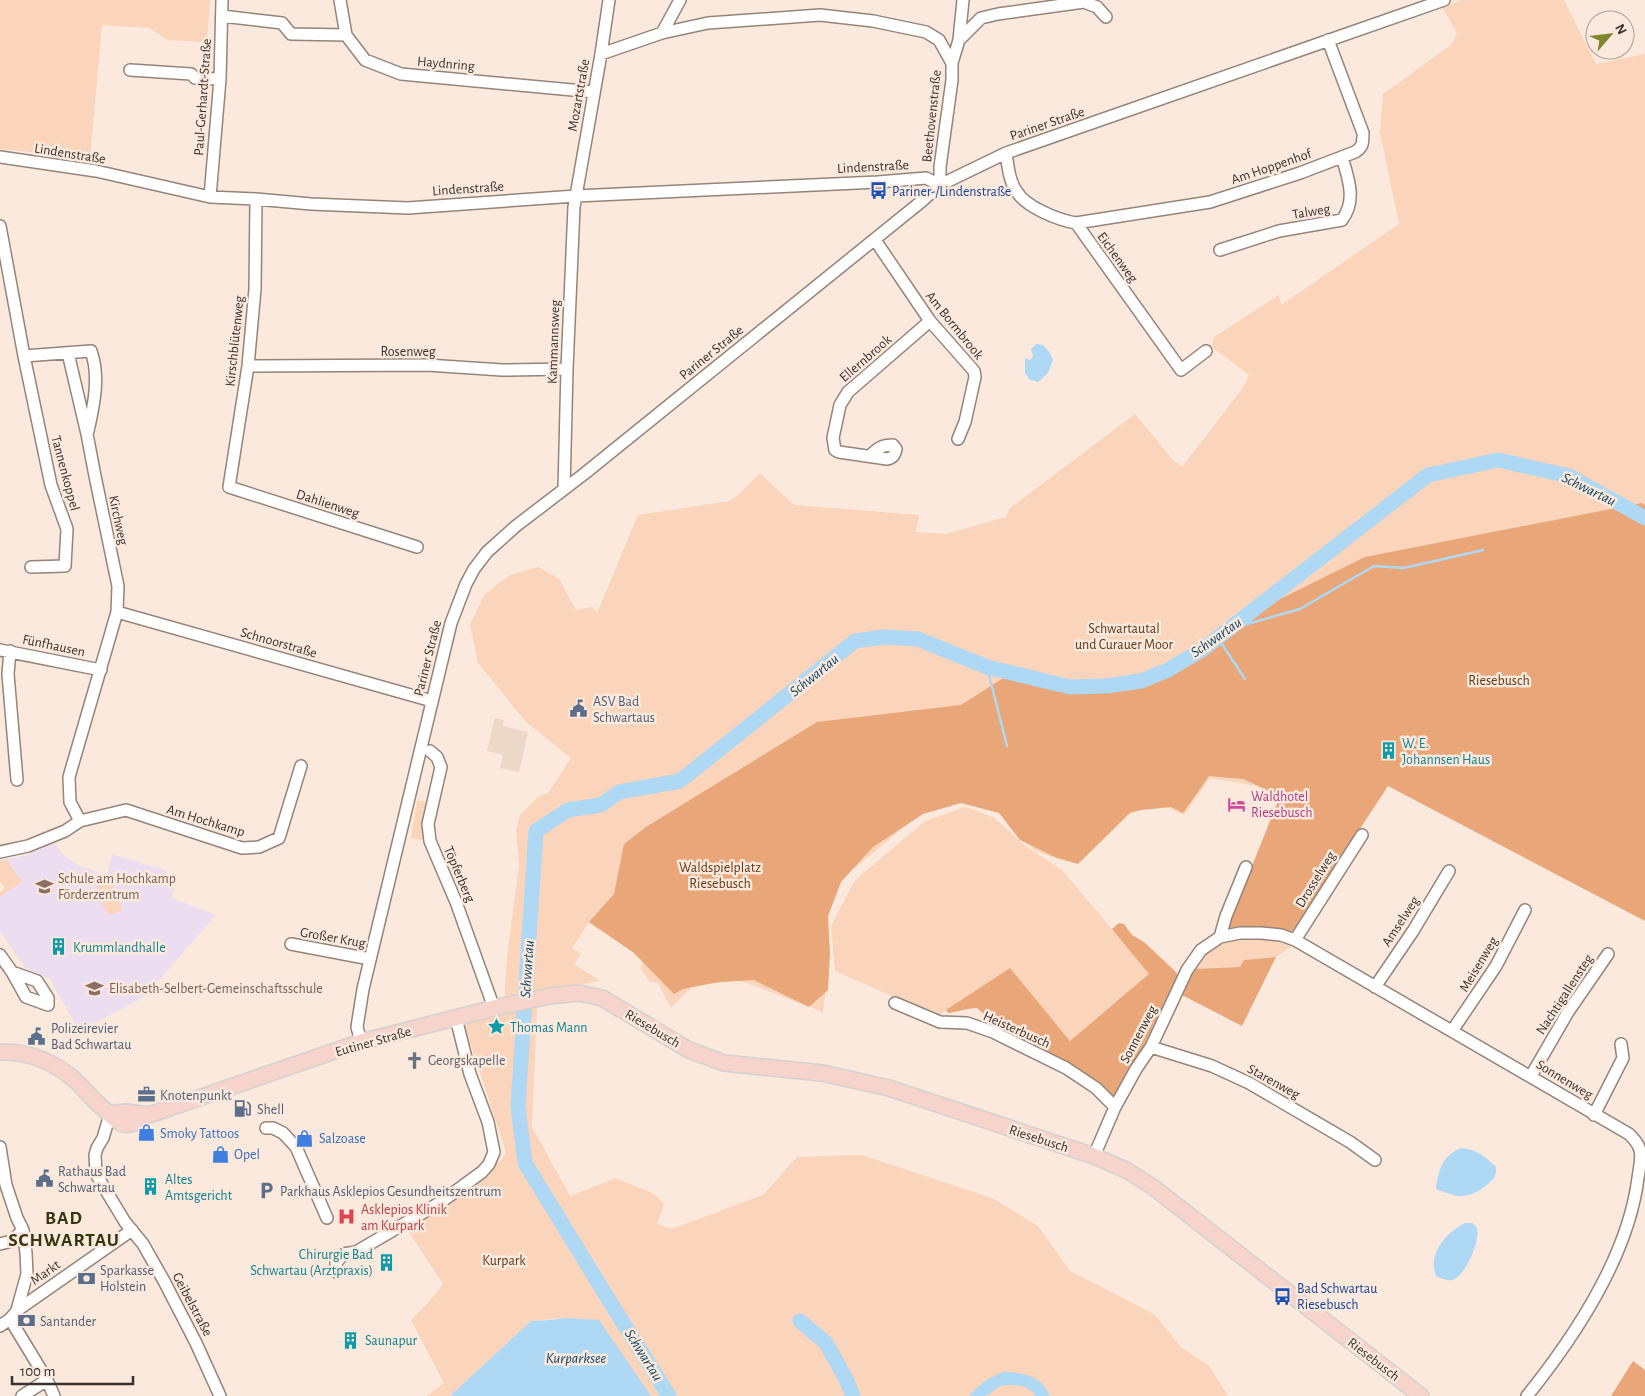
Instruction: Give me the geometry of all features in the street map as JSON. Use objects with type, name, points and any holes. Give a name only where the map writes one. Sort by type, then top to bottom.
[{"type":"main road","name":"Eutiner Straße","points":[[110,1114],[125,1112],[149,1115],[361,1042],[494,1008],[564,994],[579,993],[602,998]]},
{"type":"main road","name":"Riesebusch","points":[[602,998],[688,1050],[724,1063],[822,1073],[889,1088],[1094,1156],[1126,1170],[1154,1187],[1421,1396]]},
{"type":"main road","points":[[0,1052],[29,1055],[54,1064],[75,1080],[96,1103],[110,1114]]},
{"type":"street","name":"Paul-Gerhardt-Straße","points":[[210,197],[220,79],[222,0]]},
{"type":"street","name":"Haydnring","points":[[340,0],[346,35],[365,60],[401,74],[594,92]]},
{"type":"street","name":"Mozartstraße","points":[[576,196],[609,0]]},
{"type":"street","points":[[662,33],[680,0]]},
{"type":"street","points":[[952,63],[959,40],[963,0]]},
{"type":"street","points":[[959,40],[981,18],[998,14],[1084,2],[1097,7],[1106,17]]},
{"type":"street","name":"Pariner Straße","points":[[361,1042],[357,1028],[363,989],[451,622],[466,584],[474,569],[487,552],[516,526],[875,240],[940,185],[1006,153],[1439,2]]},
{"type":"street","points":[[222,16],[282,23],[290,34],[346,35]]},
{"type":"street","name":"Beethovenstraße","points":[[601,54],[662,33],[708,23],[820,16],[873,21],[926,32],[939,40],[952,63],[952,80],[940,167],[940,185]]},
{"type":"street","name":"Am Hoppenhof","points":[[1076,224],[1210,202],[1300,173],[1361,148],[1364,142],[1363,133],[1328,40]]},
{"type":"street","points":[[130,70],[192,74],[196,78],[220,79]]},
{"type":"street","points":[[1006,153],[1012,182],[1022,198],[1057,218],[1076,224]]},
{"type":"street","name":"Lindenstraße","points":[[0,157],[96,171],[210,197],[256,198],[311,204],[408,208],[576,196],[878,182],[926,178],[940,185]]},
{"type":"street","name":"Talweg","points":[[1220,250],[1279,231],[1342,220],[1349,206],[1351,187],[1342,157]]},
{"type":"street","name":"Kammannsweg","points":[[564,489],[567,369],[576,196]]},
{"type":"street","name":"Kirschblütenweg","points":[[229,486],[248,366],[255,289],[256,198]]},
{"type":"street","name":"Eichenweg","points":[[1076,224],[1181,370],[1206,351]]},
{"type":"street","points":[[0,226],[24,356]]},
{"type":"street","name":"Am Bormbrook","points":[[875,240],[930,321],[974,371],[975,377],[965,422],[958,439]]},
{"type":"street","name":"Ellernbrook","points":[[870,456],[835,450],[833,438],[840,405],[857,382],[930,321]]},
{"type":"street","name":"Kirchweg","points":[[24,356],[91,351],[96,364],[94,406],[87,434]]},
{"type":"street","name":"Kirchweg","points":[[68,353],[87,434],[94,476],[118,586],[117,612]]},
{"type":"street","name":"Tannenkoppel","points":[[24,356],[51,485],[67,529],[65,566],[31,567]]},
{"type":"street","name":"Rosenweg","points":[[248,366],[427,365],[502,370],[567,369]]},
{"type":"street","name":"Dahlienweg","points":[[229,486],[417,547]]},
{"type":"street","points":[[80,821],[70,802],[69,777],[117,612]]},
{"type":"street","name":"Schnoorstraße","points":[[117,612],[432,701]]},
{"type":"street","points":[[5,650],[17,780]]},
{"type":"street","name":"Fünfhausen","points":[[5,650],[101,670]]},
{"type":"street","name":"Töpferberg","points":[[430,751],[437,757],[441,767],[428,824],[430,841],[456,902],[494,1008]]},
{"type":"street","name":"Am Hochkamp","points":[[0,852],[28,846],[65,831],[80,821],[126,810],[242,848],[259,847],[279,838],[300,766]]},
{"type":"street","name":"Drosselweg","points":[[1295,940],[1362,834]]},
{"type":"street","points":[[1220,937],[1226,916],[1246,867]]},
{"type":"street","name":"Amselweg","points":[[1375,986],[1413,931],[1449,871]]},
{"type":"street","name":"Meisenweg","points":[[1452,1031],[1496,966],[1525,910]]},
{"type":"street","name":"Sonnenweg","points":[[1094,1156],[1115,1107],[1151,1046],[1193,960],[1201,950],[1220,937],[1240,933],[1281,935],[1295,940],[1531,1076],[1629,1134],[1638,1142],[1642,1153],[1637,1189],[1624,1237],[1599,1291],[1549,1369],[1527,1396]]},
{"type":"street","name":"Großer Krug","points":[[291,944],[370,958]]},
{"type":"street","name":"Nachtigallensteg","points":[[1531,1076],[1568,1012],[1608,954]]},
{"type":"street","points":[[0,955],[12,972]]},
{"type":"street","name":"Heisterbusch","points":[[895,1003],[940,1022],[967,1023],[993,1032],[1066,1068],[1096,1088],[1115,1107]]},
{"type":"street","points":[[337,1272],[336,1263],[343,1254],[356,1252],[441,1202],[482,1172],[489,1164],[494,1152],[488,1122],[470,1074],[456,1018]]},
{"type":"street","points":[[1594,1115],[1623,1058],[1621,1044]]},
{"type":"street","name":"Starenweg","points":[[1151,1046],[1212,1066],[1249,1083],[1350,1142],[1375,1160]]},
{"type":"street","points":[[110,1114],[103,1138],[95,1155],[96,1174],[108,1196],[132,1230]]},
{"type":"street","points":[[266,1128],[273,1128],[283,1133],[296,1147],[327,1218]]},
{"type":"street","name":"Markt","points":[[0,1148],[6,1185],[23,1230],[27,1274],[9,1318]]},
{"type":"street","points":[[0,1244],[12,1241],[23,1230]]},
{"type":"street","name":"Markt","points":[[9,1318],[132,1230]]},
{"type":"street","name":"Geibelstraße","points":[[132,1230],[144,1246],[172,1296],[220,1396]]},
{"type":"street","points":[[9,1318],[47,1380],[54,1396]]},
{"type":"street","points":[[22,1396],[47,1380]]},
{"type":"shaded area","points":[[495,718],[504,720],[503,726],[528,732],[519,772],[500,768],[503,755],[487,751]]},
{"type":"shaded area","points":[[54,843],[60,852],[77,865],[107,875],[112,854],[167,871],[165,877],[167,885],[174,888],[172,898],[216,915],[144,997],[79,1031],[50,979],[26,969],[0,931],[0,897],[22,882],[6,859],[27,855]]},
{"type":"green space","points":[[0,0],[210,0],[207,42],[168,40],[149,28],[102,25],[90,158],[0,149]]},
{"type":"green space","name":"Schwartautal und Curauer Moor","points":[[1461,0],[1564,0],[1585,42],[1585,60],[1594,60],[1596,64],[1616,60],[1635,60],[1635,56],[1645,54],[1645,910],[1391,786],[1281,803],[1257,786],[1210,778],[1184,815],[1144,796],[1081,859],[1052,857],[1035,851],[995,804],[964,796],[930,805],[854,869],[837,794],[771,812],[829,961],[823,1012],[742,981],[695,984],[671,1008],[658,983],[650,982],[641,969],[660,861],[599,930],[589,922],[572,948],[581,954],[574,964],[600,981],[533,993],[537,1008],[532,1127],[570,1196],[616,1178],[654,1194],[664,1204],[657,1224],[672,1229],[763,1195],[797,1157],[862,1155],[992,1198],[1038,1226],[1070,1271],[1154,1314],[1181,1347],[1209,1366],[1228,1396],[644,1396],[565,1318],[531,1321],[450,1396],[426,1396],[444,1383],[411,1320],[443,1284],[407,1229],[449,1205],[502,1159],[506,1152],[461,1015],[504,1004],[507,957],[519,865],[516,830],[520,815],[538,797],[548,793],[571,758],[526,722],[478,663],[470,625],[484,595],[510,575],[539,567],[559,579],[576,610],[592,607],[597,613],[638,515],[730,501],[760,473],[794,505],[919,515],[916,532],[946,534],[1006,517],[1010,508],[1135,414],[1173,460],[1182,467],[1243,388],[1249,375],[1212,347],[1214,337],[1279,295],[1281,305],[1399,224],[1380,132],[1383,94],[1452,44],[1457,32],[1442,8]]},
{"type":"green space","name":"Riesebusch","points":[[1642,503],[1645,505],[1645,921],[1388,786],[1291,932],[1226,931],[1280,796],[1243,779],[1209,776],[1183,813],[1171,807],[1130,813],[1078,864],[1057,858],[1020,840],[999,813],[961,803],[923,814],[873,847],[841,882],[828,916],[830,953],[828,990],[809,1007],[754,980],[719,982],[683,989],[674,994],[634,953],[589,922],[614,894],[624,844],[646,827],[817,722],[961,705],[1005,677],[1070,693],[1141,685],[1201,658],[1258,610],[1365,557]]},
{"type":"green space","points":[[417,801],[430,802],[429,841],[411,838]]},
{"type":"green space","points":[[965,807],[995,818],[1024,845],[1062,870],[1150,974],[1070,1041],[1010,968],[938,1016],[835,971],[831,926],[855,880],[925,821]]},
{"type":"green space","points":[[6,859],[22,882],[0,897],[0,892],[5,888],[0,881],[0,861]]},
{"type":"green space","points":[[103,880],[113,884],[122,907],[120,911],[109,915],[98,895],[98,887]]},
{"type":"green space","points":[[1119,923],[1124,924],[1132,935],[1144,942],[1178,976],[1116,1096],[1113,1097],[995,1030],[987,1017],[977,1008],[948,1013],[946,1010],[1010,968],[1070,1041],[1149,974],[1112,929]]},
{"type":"green space","points":[[1240,936],[1281,939],[1295,944],[1276,957],[1244,960],[1240,967],[1194,969],[1199,961],[1198,957],[1221,940]]},
{"type":"green space","points":[[1276,957],[1242,1026],[1182,995],[1194,969],[1240,967],[1244,960]]},
{"type":"green space","points":[[1633,1361],[1645,1370],[1645,1396],[1611,1396]]},
{"type":"water","points":[[1036,344],[1043,345],[1053,360],[1048,373],[1038,382],[1030,380],[1025,373],[1025,358],[1030,360],[1033,356],[1031,349]]},
{"type":"water","points":[[1461,1148],[1476,1152],[1488,1160],[1496,1167],[1495,1177],[1490,1183],[1469,1195],[1458,1196],[1437,1190],[1437,1180],[1443,1163],[1450,1155]]},
{"type":"water","points":[[1465,1223],[1475,1225],[1478,1235],[1474,1250],[1466,1266],[1457,1278],[1452,1280],[1436,1276],[1434,1260],[1436,1252],[1451,1232]]},
{"type":"water","name":"Kurparksee","points":[[565,1318],[599,1320],[651,1396],[450,1396],[531,1321]]},
{"type":"water","points":[[1003,1372],[1031,1376],[1042,1384],[1050,1396],[1036,1396],[1024,1387],[1003,1385],[985,1396],[969,1396],[984,1382]]},
{"type":"waterway","name":"Schwartau","points":[[669,1396],[525,1163],[518,1106],[536,831],[568,810],[601,805],[619,792],[680,781],[855,641],[884,637],[918,639],[987,667],[1070,687],[1106,686],[1141,681],[1168,670],[1203,649],[1428,475],[1498,460],[1569,476],[1645,518]]},
{"type":"waterway","points":[[1233,628],[1300,609],[1374,566],[1404,568],[1483,550]]},
{"type":"waterway","points":[[1218,638],[1245,679]]},
{"type":"waterway","points":[[987,667],[1007,746]]},
{"type":"waterway","points":[[800,1321],[826,1343],[853,1396]]},
{"type":"place","name":"Pariner-/Lindenstraße","points":[[878,191]]},
{"type":"place","name":"ASV Bad Schwartaus","points":[[579,709]]},
{"type":"place","name":"W. E. Johannsen Haus","points":[[1388,751]]},
{"type":"place","name":"Waldhotel Riesebusch","points":[[1237,804]]},
{"type":"place","name":"Schule am Hochkamp Förderzentrum","points":[[44,886]]},
{"type":"place","name":"Krummlandhalle","points":[[59,947]]},
{"type":"place","name":"Elisabeth-Selbert-Gemeinschaftsschule","points":[[95,988]]},
{"type":"place","name":"Thomas Mann","points":[[496,1027]]},
{"type":"place","name":"Polizeirevier Bad Schwartau","points":[[37,1036]]},
{"type":"place","name":"Georgskapelle","points":[[414,1060]]},
{"type":"place","name":"Knotenpunkt","points":[[146,1095]]},
{"type":"place","name":"Shell","points":[[243,1109]]},
{"type":"place","name":"Smoky Tattoos","points":[[146,1133]]},
{"type":"place","name":"Salzoase","points":[[305,1138]]},
{"type":"place","name":"Opel","points":[[220,1154]]},
{"type":"place","name":"Rathaus Bad Schwartau","points":[[44,1179]]},
{"type":"place","name":"Altes Amtsgericht","points":[[151,1187]]},
{"type":"place","name":"Parkhaus Asklepios Gesundheitszentrum","points":[[266,1191]]},
{"type":"place","name":"Asklepios Klinik am Kurpark","points":[[347,1217]]},
{"type":"place","name":"Chirurgie Bad Schwartau (Arztpraxis)","points":[[387,1262]]},
{"type":"place","name":"Sparkasse Holstein","points":[[86,1278]]},
{"type":"place","name":"Bad Schwartau Riesebusch","points":[[1283,1296]]},
{"type":"place","name":"Santander","points":[[26,1321]]},
{"type":"place","name":"Saunapur","points":[[351,1340]]},
{"type":"district","name":"BAD SCHWARTAU","points":[[64,1228]]},
{"type":"park label","name":"Waldspielplatz Riesebusch","points":[[720,876]]},
{"type":"park label","name":"Kurpark","points":[[504,1260]]}]
